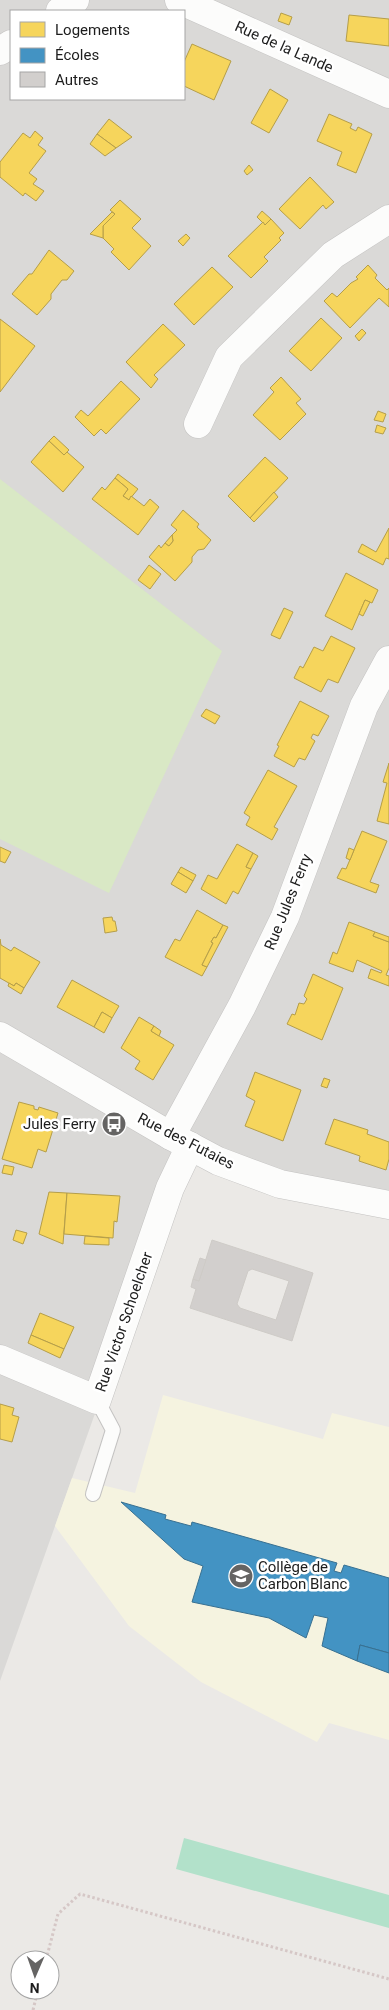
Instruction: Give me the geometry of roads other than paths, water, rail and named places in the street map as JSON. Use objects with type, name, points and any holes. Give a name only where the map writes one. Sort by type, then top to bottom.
[{"type":"street","points":[[61,10],[75,0]]},
{"type":"street","name":"Rue de la Lande","points":[[180,0],[389,94]]},
{"type":"street","points":[[198,424],[228,357],[333,255],[389,220]]},
{"type":"street","name":"Rue Jules Ferry","points":[[180,1141],[285,917],[364,706],[389,660]]},
{"type":"street","name":"Rue des Futaies","points":[[0,1036],[180,1141],[218,1161],[280,1184],[389,1205]]},
{"type":"street","name":"Rue Victor Schoelcher","points":[[0,1359],[97,1400],[170,1188],[180,1141]]},
{"type":"lane","points":[[93,1494],[113,1430],[97,1400]]},
{"type":"place","name":"Jules Ferry","points":[[114,1124]]},
{"type":"place","name":"Collège de Carbon Blanc","points":[[241,1576]]}]
